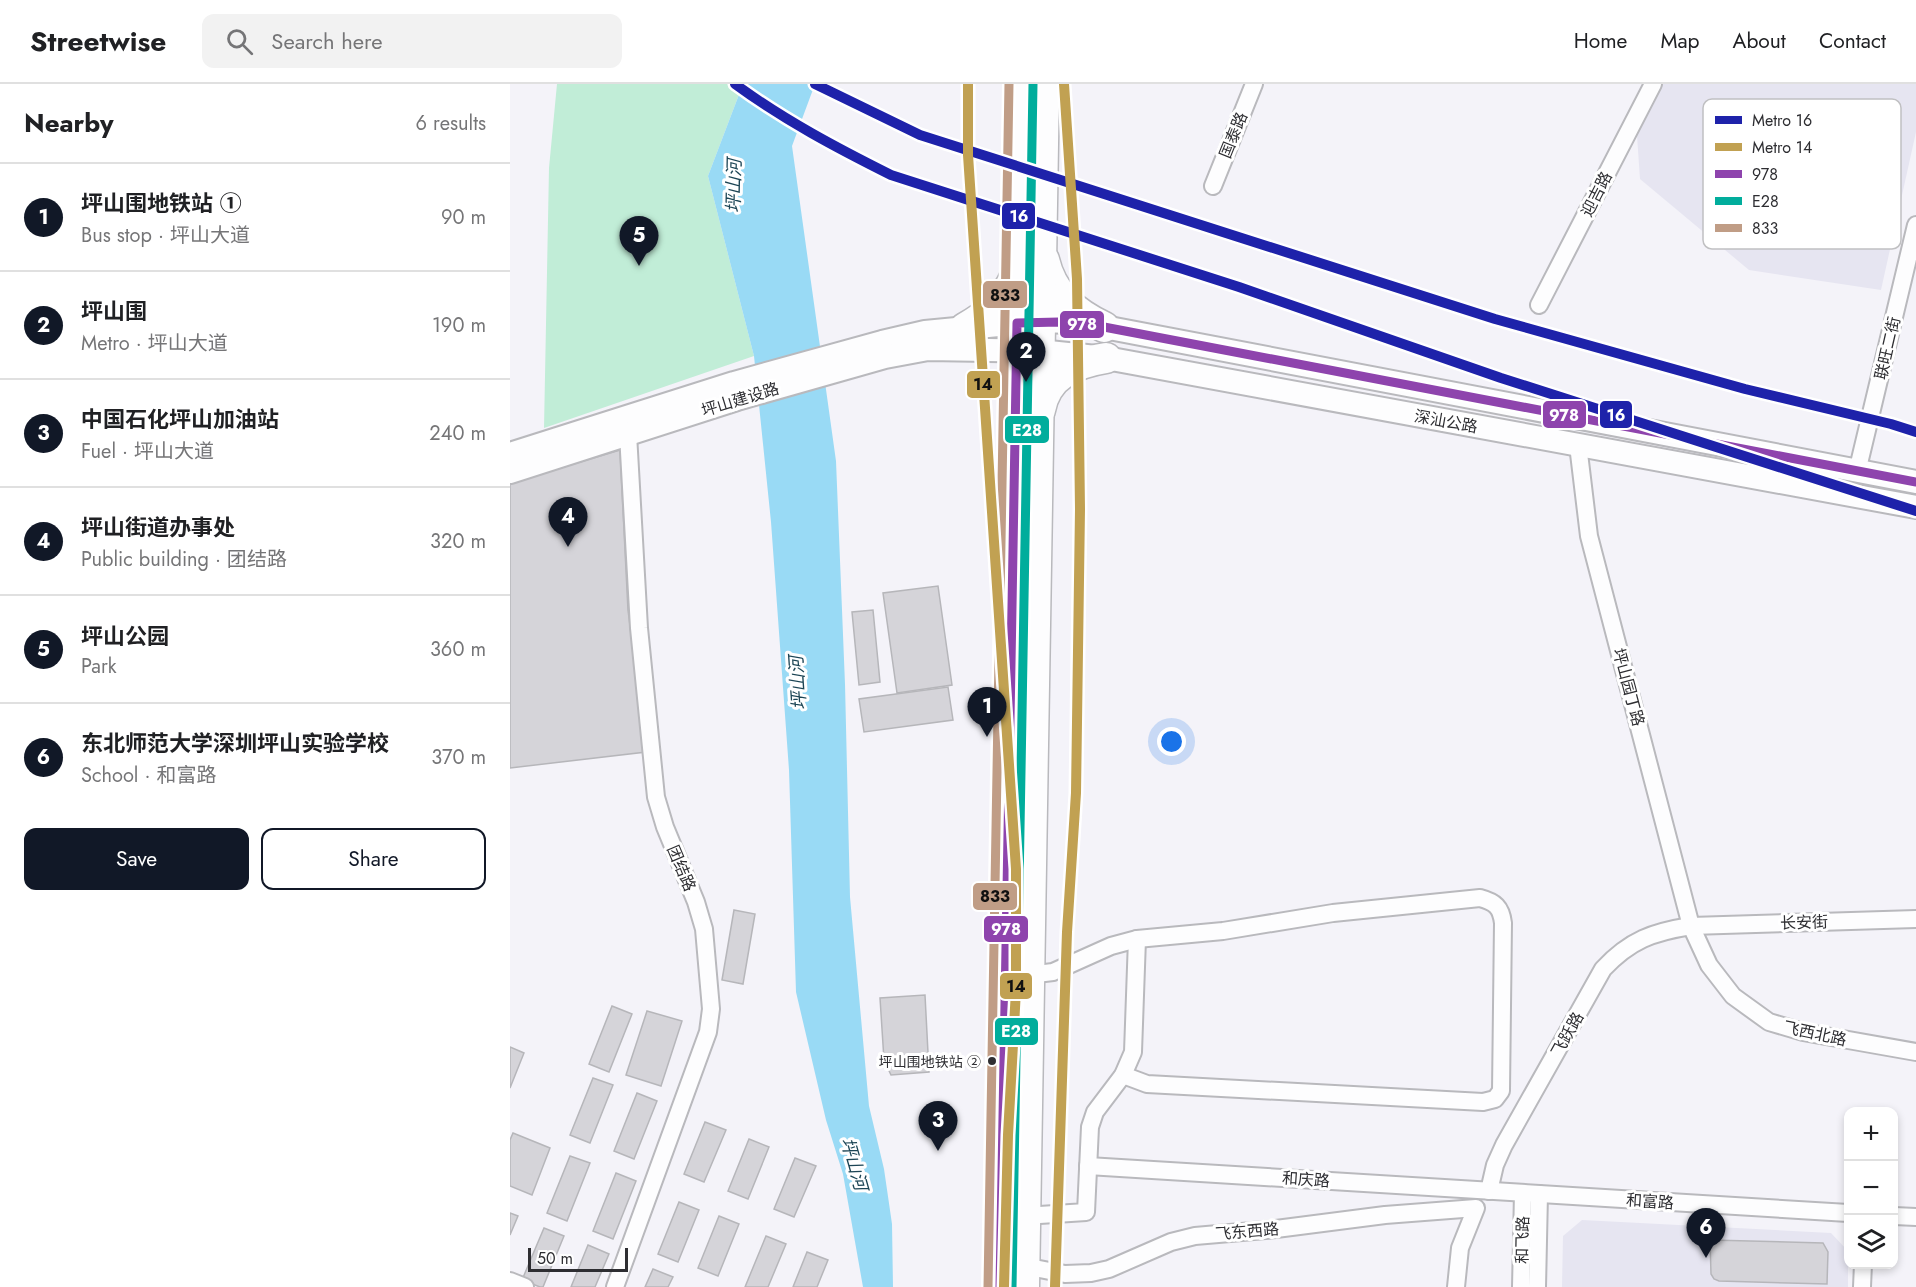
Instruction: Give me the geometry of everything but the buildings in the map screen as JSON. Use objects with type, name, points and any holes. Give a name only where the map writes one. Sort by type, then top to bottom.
[{"type":"highway","points":[[1021,84],[1018,272],[1038,416],[1024,1276]]},
{"type":"highway","points":[[1000,1287],[1015,395],[1028,336],[1041,245],[1044,84]]},
{"type":"highway","points":[[1041,245],[1050,278],[1059,294],[1070,308],[1104,327]]},
{"type":"highway","points":[[969,339],[983,318],[998,306],[1018,272]]},
{"type":"highway","points":[[1038,416],[1041,401],[1056,377],[1070,367],[1087,361],[1107,358]]},
{"type":"main road","name":"深汕公路","points":[[969,339],[1028,336],[1070,322],[1104,327],[1916,482]]},
{"type":"main road","name":"坪山建设路","points":[[510,454],[832,364],[925,332],[969,339]]},
{"type":"main road","name":"深汕公路","points":[[1028,336],[1107,358],[1916,507]]},
{"type":"main road","points":[[969,339],[998,365],[1015,395]]},
{"type":"main road","name":"坪山建设路","points":[[510,472],[628,434],[736,391]]},
{"type":"street","name":"国泰路","points":[[1213,186],[1254,84]]},
{"type":"street","name":"迎吉路","points":[[1539,305],[1653,84]]},
{"type":"street","name":"联旺二街","points":[[1857,472],[1916,225]]},
{"type":"street","name":"团结路","points":[[615,1287],[708,1032],[711,1010],[704,929],[687,876],[665,827],[656,797],[639,628],[628,434]]},
{"type":"street","name":"坪山园丁路","points":[[1578,445],[1589,536],[1692,926]]},
{"type":"street","points":[[1028,975],[1053,972],[1112,946],[1137,939],[1223,931],[1333,913],[1480,898],[1492,902],[1501,911],[1503,923],[1501,1091],[1495,1099],[1483,1102],[1147,1084],[1123,1075]]},
{"type":"street","name":"长安街","points":[[1692,926],[1916,919]]},
{"type":"street","name":"飞西北路","points":[[1692,926],[1709,965],[1733,996],[1769,1022],[1803,1032],[1916,1052]]},
{"type":"street","name":"飞跃路","points":[[1489,1191],[1494,1165],[1504,1145],[1603,969],[1618,953],[1637,940],[1662,930],[1692,926]]},
{"type":"street","points":[[1024,1216],[1086,1212],[1090,1127],[1095,1112],[1123,1075],[1133,1052],[1137,939]]},
{"type":"street","name":"和庆路","points":[[1088,1166],[1531,1193]]},
{"type":"street","name":"和富路","points":[[1531,1193],[1844,1213]]},
{"type":"street","name":"和飞路","points":[[1521,1287],[1531,1193]]},
{"type":"street","name":"和飞路","points":[[1531,1193],[1537,1287]]},
{"type":"street","name":"飞东西路","points":[[1024,1276],[1091,1273],[1109,1269],[1171,1242],[1195,1236],[1276,1229],[1385,1215],[1476,1208],[1460,1248],[1456,1287]]},
{"type":"street","points":[[1898,1216],[1916,1217]]},
{"type":"street","points":[[1863,1269],[1863,1287]]},
{"type":"street","points":[[510,1281],[525,1287]]},
{"type":"shaded area","points":[[1663,84],[1916,84],[1916,132],[1901,200],[1901,99],[1703,99],[1703,232],[1640,179],[1636,121]]},
{"type":"shaded area","points":[[1724,249],[1890,249],[1881,290],[1749,270]]},
{"type":"shaded area","points":[[1582,1220],[1831,1233],[1844,1247],[1844,1269],[1848,1269],[1848,1287],[1562,1287],[1563,1236]]},
{"type":"green space","points":[[557,84],[743,84],[708,176],[754,356],[544,428],[549,168]]},
{"type":"water","name":"坪山河","points":[[743,84],[815,84],[792,146],[836,461],[845,684],[850,897],[869,1106],[884,1169],[892,1224],[893,1287],[863,1287],[843,1174],[826,1120],[796,992],[789,770],[771,522],[754,356],[708,176]]},
{"type":"metro line","name":"16","points":[[735,84],[772,110],[811,133],[891,175],[1239,287],[1501,378],[1916,511]]},
{"type":"metro line","name":"16","points":[[815,84],[920,135],[1495,319],[1745,389],[1916,432]]},
{"type":"metro line","name":"14","points":[[968,84],[968,155],[1016,869],[1016,990],[1008,1135],[1004,1287]]},
{"type":"metro line","name":"14","points":[[1055,1287],[1067,932],[1076,793],[1080,509],[1077,279],[1064,84]]},
{"type":"transit line","name":"833","points":[[988,1287],[1009,84]]},
{"type":"transit line","name":"E28","points":[[1012,1287],[1033,84]]},
{"type":"transit line","name":"978","points":[[1000,1287],[1017,323],[1059,322],[1104,327],[1916,482]]},
{"type":"place","name":"坪山公园","points":[[639,266]]},
{"type":"place","name":"坪山围","points":[[1026,382]]},
{"type":"place","name":"坪山街道办事处","points":[[568,547]]},
{"type":"place","name":"坪山围地铁站 ①","points":[[987,737]]},
{"type":"place","name":"坪山围地铁站 ②","points":[[992,1061]]},
{"type":"place","name":"中国石化坪山加油站","points":[[938,1151]]},
{"type":"place","name":"东北师范大学深圳坪山实验学校","points":[[1706,1258]]}]
